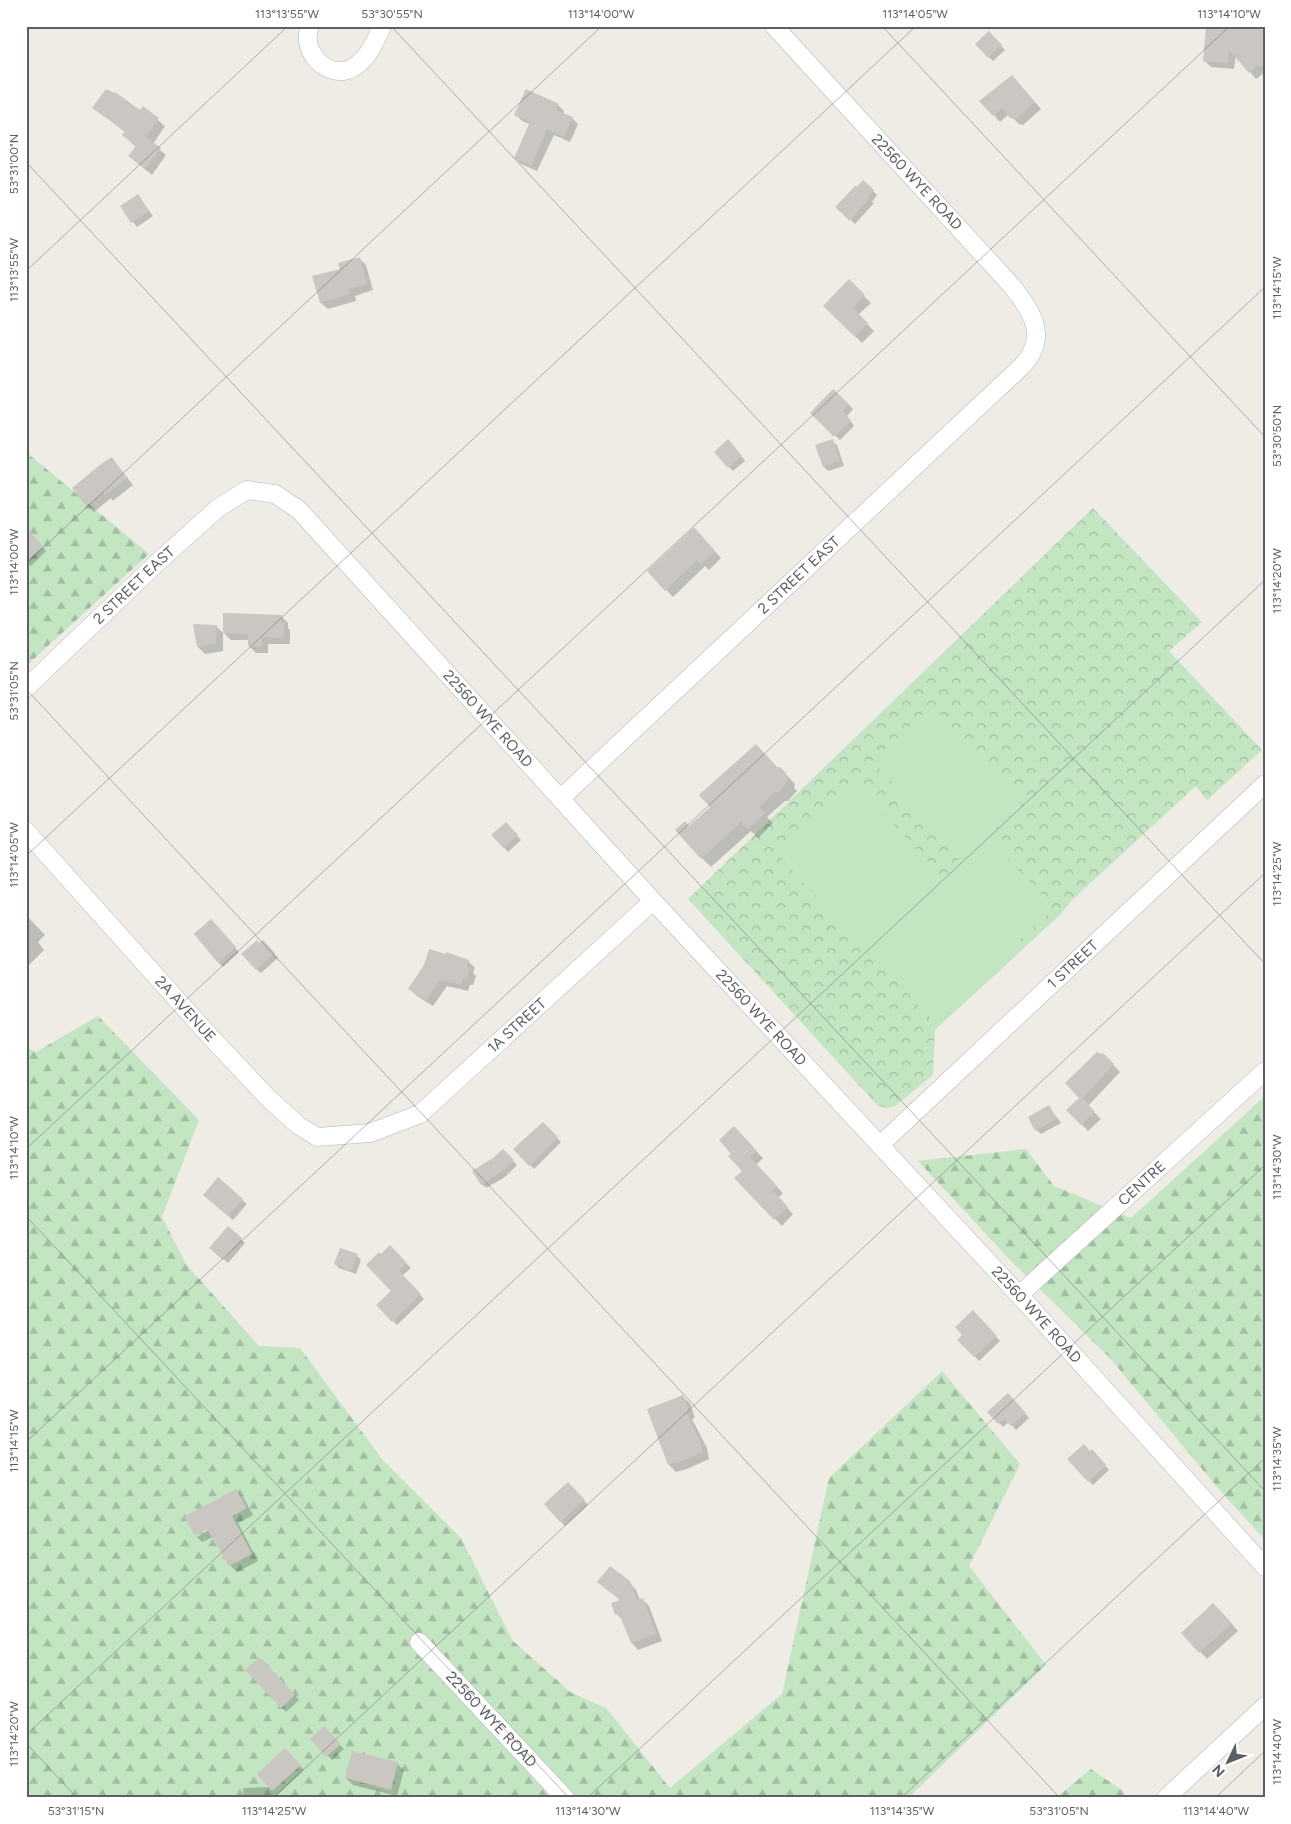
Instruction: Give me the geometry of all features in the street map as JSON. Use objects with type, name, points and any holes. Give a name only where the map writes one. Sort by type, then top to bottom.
[{"type":"street","points":[[310,26],[307,32],[308,45],[314,57],[322,65],[333,70],[344,71],[355,66],[365,57],[374,45],[382,26]]},
{"type":"street","name":"22560 WYE ROAD","points":[[774,26],[1021,297],[1034,318],[1036,335],[1034,349]]},
{"type":"street","name":"2 STREET EAST","points":[[561,798],[1022,366],[1029,359],[1034,349]]},
{"type":"street","name":"22560 WYE ROAD","points":[[247,490],[275,494],[298,510],[653,901],[1019,1295],[1265,1567]]},
{"type":"street","name":"2 STREET EAST","points":[[26,688],[158,562],[218,508],[247,490]]},
{"type":"street","name":"1 STREET","points":[[880,1145],[1265,784]]},
{"type":"street","name":"2A AVENUE","points":[[26,831],[206,1032],[268,1098],[298,1125],[317,1137],[370,1133]]},
{"type":"street","name":"1A STREET","points":[[370,1133],[420,1114],[653,901]]},
{"type":"street","name":"CENTRE","points":[[1019,1295],[1265,1071]]},
{"type":"street","name":"22560 WYE ROAD","points":[[419,1642],[565,1798]]},
{"type":"street","points":[[1166,1798],[1265,1706]]},
{"type":"green space","points":[[26,452],[149,554],[26,666]]},
{"type":"green space","points":[[1093,508],[1202,622],[1169,651],[1262,750],[1207,800],[1196,786],[1072,900],[1060,915],[935,1030],[933,1075],[895,1106],[888,1108],[878,1106],[688,899]]},
{"type":"green space","points":[[932,706],[1022,804],[987,836],[1048,902],[1047,914],[1010,949],[1011,952],[935,1023],[775,852],[852,780],[943,878],[960,858],[872,761]]},
{"type":"green space","points":[[98,1016],[199,1120],[162,1217],[186,1264],[259,1346],[300,1348],[382,1459],[461,1538],[512,1640],[570,1692],[606,1708],[670,1788],[782,1694],[829,1478],[942,1371],[1020,1464],[969,1566],[1046,1665],[908,1798],[26,1798],[26,1047],[36,1052]]},
{"type":"green space","points":[[1265,1096],[1265,1540],[1217,1487],[1109,1357],[1012,1262],[918,1161],[1026,1149],[1054,1186],[1131,1218]]},
{"type":"green space","points":[[1091,1769],[1123,1791],[1125,1798],[1056,1798]]},
{"type":"building","points":[[1206,26],[1244,28],[1246,26],[1257,26],[1265,30],[1265,66],[1257,66],[1249,73],[1229,50],[1228,63],[1203,61]]},
{"type":"building","points":[[989,31],[1002,45],[988,58],[975,44]]},
{"type":"building","points":[[1012,75],[1035,102],[1016,119],[1010,118],[1002,108],[993,116],[979,101]]},
{"type":"building","points":[[106,89],[115,92],[140,110],[143,106],[159,118],[146,137],[161,148],[145,169],[128,156],[136,146],[122,135],[125,131],[92,108]]},
{"type":"building","points":[[526,89],[559,104],[556,110],[573,117],[564,137],[547,129],[531,166],[514,158],[530,122],[514,115]]},
{"type":"building","points":[[863,180],[874,190],[868,197],[870,198],[850,221],[835,207]]},
{"type":"building","points":[[138,194],[149,211],[131,223],[120,206]]},
{"type":"building","points":[[360,257],[367,284],[349,289],[350,294],[320,303],[312,276],[340,269],[338,263]]},
{"type":"building","points":[[849,279],[865,295],[853,308],[868,323],[855,337],[823,306]]},
{"type":"building","points":[[833,389],[849,404],[843,411],[851,421],[834,437],[810,413]]},
{"type":"building","points":[[728,439],[742,456],[728,468],[714,452]]},
{"type":"building","points":[[833,439],[840,461],[823,467],[815,445]]},
{"type":"building","points":[[112,457],[127,478],[105,495],[103,492],[86,506],[72,488]]},
{"type":"building","points":[[694,527],[715,551],[701,564],[697,560],[665,591],[647,571]]},
{"type":"building","points":[[26,528],[43,546],[26,562]]},
{"type":"building","points":[[223,613],[282,615],[281,622],[284,622],[284,638],[262,637],[262,646],[248,646],[248,634],[223,633]]},
{"type":"building","points":[[193,624],[217,625],[216,644],[197,647]]},
{"type":"building","points":[[756,744],[777,767],[780,767],[786,773],[788,781],[779,792],[775,792],[759,807],[765,813],[748,829],[741,822],[701,859],[675,830],[685,821],[689,826],[710,807],[699,795]]},
{"type":"building","points":[[506,822],[518,835],[503,848],[491,835]]},
{"type":"building","points":[[211,919],[236,947],[218,963],[194,934]]},
{"type":"building","points":[[257,940],[259,943],[263,940],[275,953],[256,970],[241,954]]},
{"type":"building","points":[[429,949],[445,954],[446,952],[469,960],[467,967],[470,968],[467,979],[463,978],[461,985],[440,980],[426,1000],[408,989],[424,965]]},
{"type":"building","points":[[1097,1052],[1103,1053],[1114,1064],[1083,1098],[1095,1112],[1081,1125],[1066,1110],[1079,1098],[1065,1083]]},
{"type":"building","points":[[1049,1105],[1057,1119],[1035,1131],[1028,1117]]},
{"type":"building","points":[[543,1122],[558,1137],[529,1166],[513,1149]]},
{"type":"building","points":[[734,1126],[757,1151],[750,1157],[777,1186],[772,1190],[788,1207],[774,1220],[734,1178],[742,1171],[728,1156],[731,1154],[719,1140]]},
{"type":"building","points":[[503,1149],[514,1160],[500,1173],[481,1185],[472,1171],[493,1158]]},
{"type":"building","points":[[218,1177],[243,1199],[228,1216],[203,1195]]},
{"type":"building","points":[[228,1226],[242,1238],[223,1260],[209,1248]]},
{"type":"building","points":[[390,1245],[407,1263],[399,1271],[421,1294],[392,1322],[376,1305],[391,1291],[366,1265],[379,1252],[381,1254]]},
{"type":"building","points":[[340,1248],[358,1254],[351,1271],[334,1264]]},
{"type":"building","points":[[973,1310],[997,1336],[974,1357],[957,1340],[962,1335],[955,1327]]},
{"type":"building","points":[[1008,1393],[1026,1413],[1011,1426],[1004,1419],[998,1424],[987,1412]]},
{"type":"building","points":[[683,1395],[689,1411],[686,1412],[700,1440],[703,1452],[668,1465],[647,1409]]},
{"type":"building","points":[[1084,1444],[1090,1451],[1092,1449],[1106,1465],[1088,1482],[1067,1459]]},
{"type":"building","points":[[568,1482],[585,1500],[560,1522],[544,1504]]},
{"type":"building","points":[[236,1489],[247,1508],[232,1516],[252,1554],[229,1566],[207,1529],[195,1536],[184,1517]]},
{"type":"building","points":[[610,1566],[630,1581],[637,1600],[643,1598],[656,1634],[631,1643],[619,1614],[615,1615],[611,1603],[620,1600],[597,1582]]},
{"type":"building","points":[[1213,1603],[1232,1623],[1199,1653],[1181,1633]]},
{"type":"building","points":[[260,1657],[295,1695],[281,1708],[245,1670]]},
{"type":"building","points":[[324,1726],[341,1744],[326,1757],[310,1739]]},
{"type":"building","points":[[285,1748],[301,1765],[272,1791],[257,1774]]},
{"type":"building","points":[[352,1751],[398,1762],[391,1790],[345,1778]]}]
